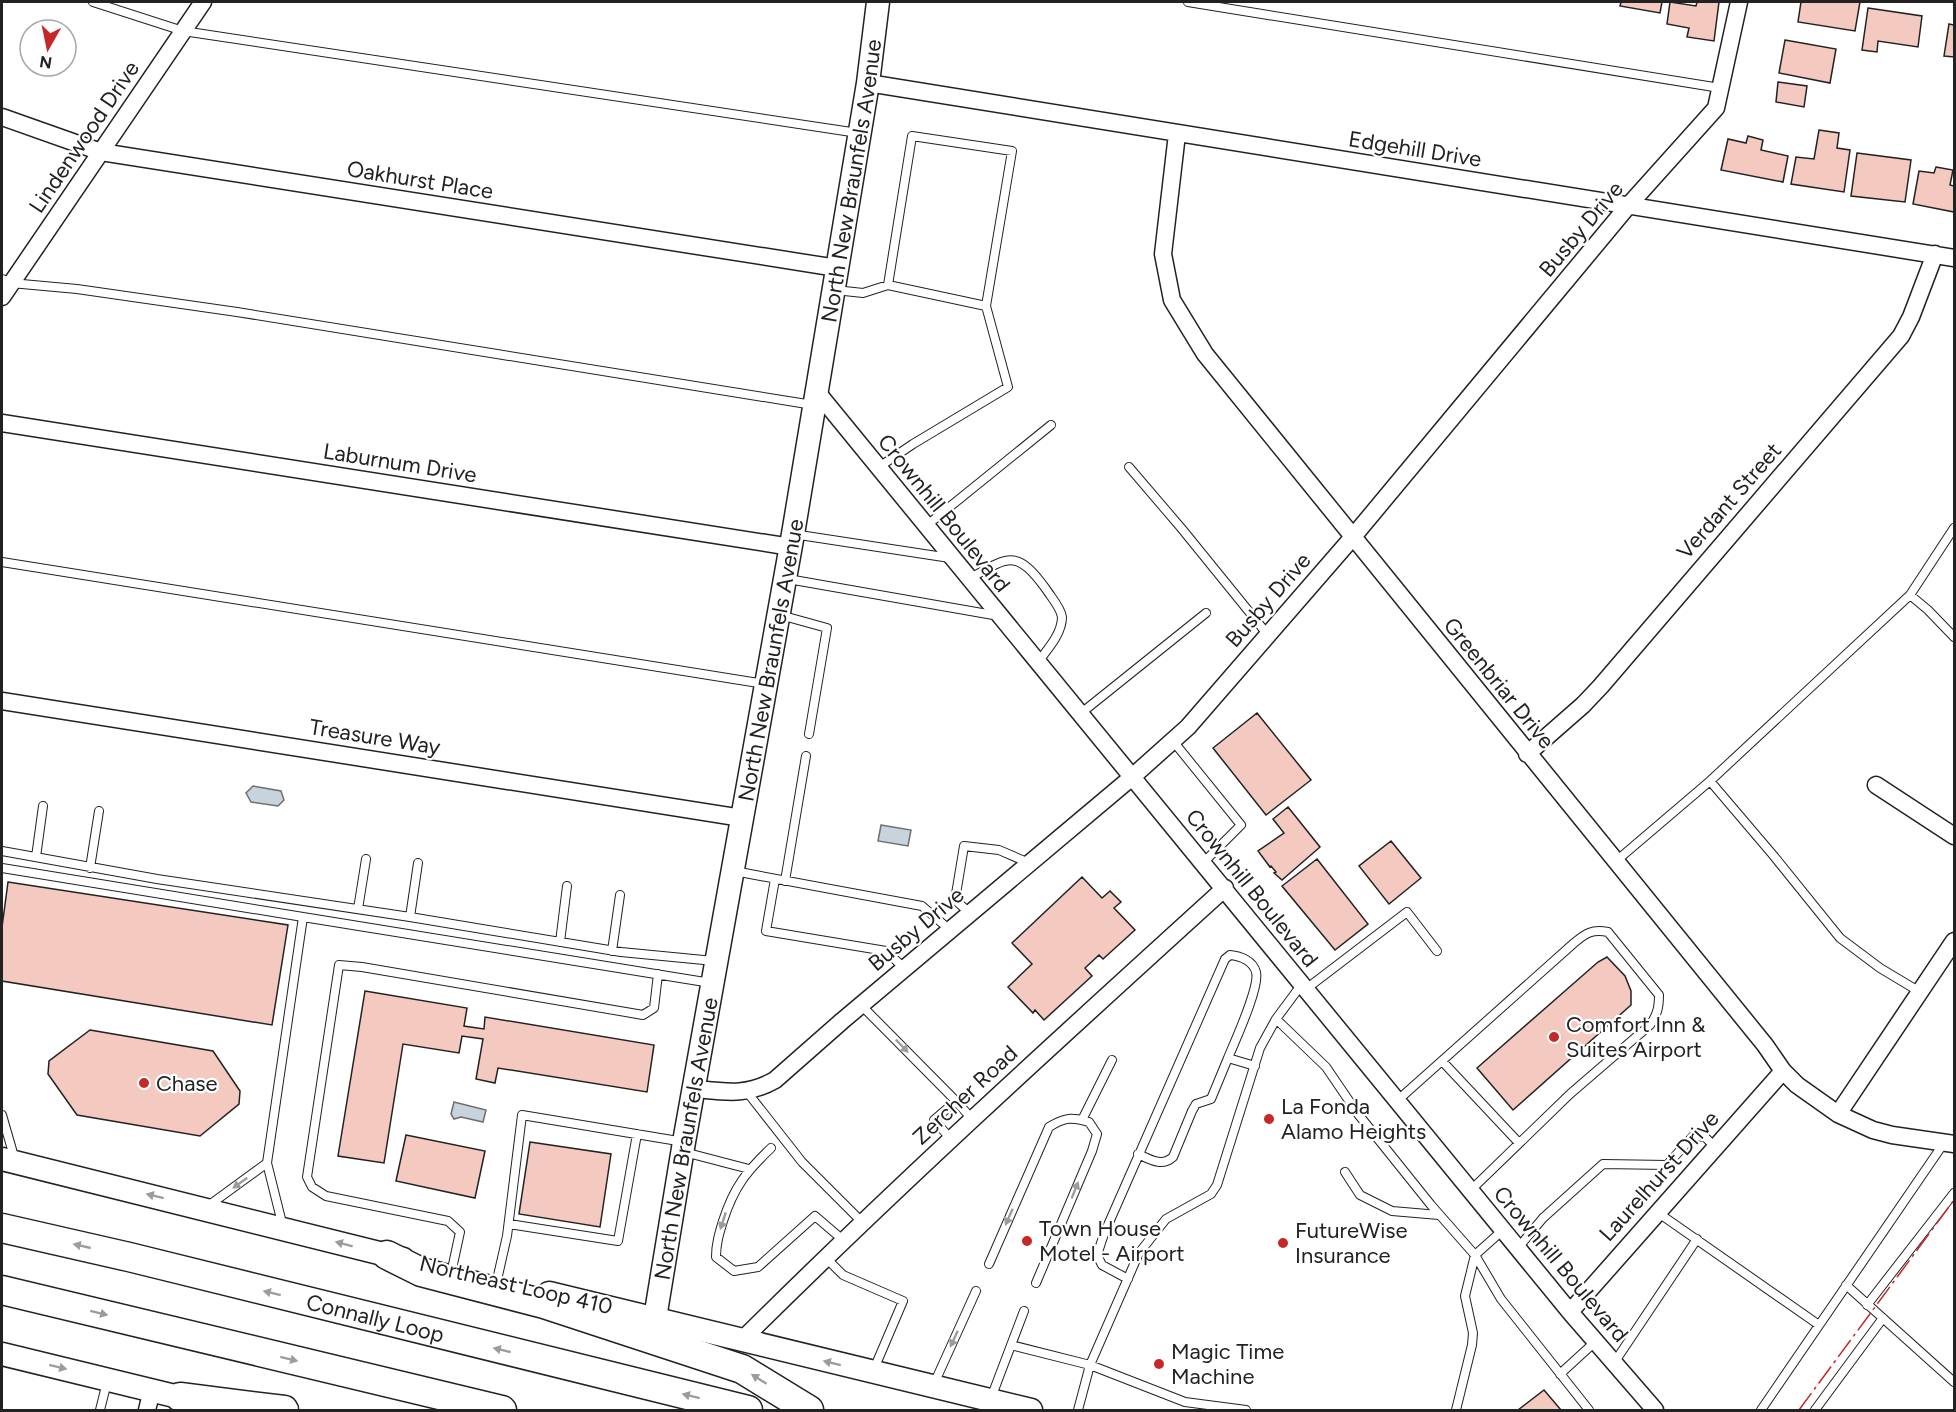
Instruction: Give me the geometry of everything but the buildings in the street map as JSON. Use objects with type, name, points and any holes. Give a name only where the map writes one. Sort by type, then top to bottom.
[{"type":"highway","name":"Connally Loop","points":[[2,1228],[129,1257],[748,1410]]},
{"type":"highway","points":[[387,1255],[421,1272],[544,1304],[742,1369],[809,1410]]},
{"type":"highway","points":[[2,1290],[502,1410]]},
{"type":"highway","points":[[180,1397],[247,1409],[284,1410]]},
{"type":"street","name":"Lindenwood Drive","points":[[2,297],[7,281],[101,152],[203,2]]},
{"type":"street","name":"North New Braunfels Avenue","points":[[655,1318],[792,541],[868,83],[878,2]]},
{"type":"street","name":"Busby Drive","points":[[695,1089],[747,1092],[775,1080],[1188,727],[1352,538],[1628,207],[1716,108],[1739,2]]},
{"type":"street","name":"Edgehill Drive","points":[[868,83],[1954,258]]},
{"type":"street","name":"Oakhurst Place","points":[[2,117],[101,152],[835,279]]},
{"type":"street","name":"Greenbriar Drive","points":[[1177,134],[1163,254],[1172,300],[1205,354],[1765,1045],[1783,1071],[1812,1097],[1838,1114],[1873,1130],[1949,1143]]},
{"type":"street","name":"Verdant Street","points":[[1527,754],[1583,705],[1600,686],[1901,336],[1911,317],[1935,254]]},
{"type":"street","name":"Crownhill Boulevard","points":[[816,399],[879,467],[1570,1312],[1656,1410]]},
{"type":"street","name":"Laburnum Drive","points":[[2,423],[792,541]]},
{"type":"street","name":"Treasure Way","points":[[2,701],[742,818]]},
{"type":"street","points":[[1876,786],[1954,836]]},
{"type":"street","name":"Zercher Road","points":[[741,1341],[825,1257],[972,1119],[1225,888]]},
{"type":"street","points":[[1838,1114],[1954,941]]},
{"type":"street","name":"Laurelhurst Drive","points":[[1570,1312],[1783,1071]]},
{"type":"street","name":"Northeast Loop 410","points":[[9,1161],[387,1255],[1031,1410]]},
{"type":"street","points":[[2,1354],[107,1379],[149,1400],[180,1397]]},
{"type":"lane","points":[[93,2],[183,31],[860,133]]},
{"type":"lane","points":[[1188,2],[1720,88]]},
{"type":"lane","points":[[879,467],[1008,387],[986,306],[1012,151],[912,136],[888,285]]},
{"type":"lane","points":[[835,279],[863,293],[888,285],[986,306]]},
{"type":"lane","points":[[7,281],[237,312],[816,399]]},
{"type":"lane","points":[[926,526],[1051,424]]},
{"type":"lane","points":[[1129,467],[1268,634]]},
{"type":"lane","points":[[1615,862],[1710,781],[1910,595],[1954,528]]},
{"type":"lane","points":[[792,541],[953,558]]},
{"type":"lane","points":[[969,579],[997,563],[1014,560],[1025,564],[1035,574],[1056,603],[1062,616],[1058,633],[1038,663]]},
{"type":"lane","points":[[2,562],[766,684]]},
{"type":"lane","points":[[785,578],[1000,616]]},
{"type":"lane","points":[[1910,595],[1954,637]]},
{"type":"lane","points":[[1080,714],[1206,613]]},
{"type":"lane","points":[[779,615],[827,628],[809,734]]},
{"type":"lane","points":[[1173,741],[1241,825],[1203,863]]},
{"type":"lane","points":[[806,756],[780,880],[766,930],[886,951],[904,968]]},
{"type":"lane","points":[[1710,781],[1840,938],[1880,968],[1920,992]]},
{"type":"lane","points":[[36,857],[44,806]]},
{"type":"lane","points":[[90,868],[99,811]]},
{"type":"lane","points":[[970,913],[955,900],[964,846],[999,850],[1029,863]]},
{"type":"lane","points":[[2,851],[90,868],[410,917],[612,951],[717,961]]},
{"type":"lane","points":[[358,909],[366,860]]},
{"type":"lane","points":[[410,917],[418,863]]},
{"type":"lane","points":[[2,868],[713,984]]},
{"type":"lane","points":[[733,871],[922,906],[950,930]]},
{"type":"lane","points":[[560,942],[567,886]]},
{"type":"lane","points":[[612,951],[620,895]]},
{"type":"lane","points":[[1078,1410],[1090,1365],[1139,1253],[1166,1218],[1212,1194],[1217,1185],[1260,1048],[1275,1019],[1304,987],[1407,912],[1437,951]]},
{"type":"lane","points":[[284,1228],[267,1163],[303,917]]},
{"type":"lane","points":[[1398,1101],[1586,933],[1596,930],[1608,932],[1659,995],[1656,1016],[1650,1025],[1570,1094],[1471,1190]]},
{"type":"lane","points":[[1128,1279],[1102,1265],[1097,1255],[1104,1234],[1138,1154],[1225,959],[1230,955],[1249,961],[1256,972],[1256,986],[1211,1099],[1196,1104],[1173,1157],[1169,1161],[1161,1163],[1138,1154]]},
{"type":"lane","points":[[452,1269],[459,1232],[448,1221],[326,1196],[312,1187],[307,1177],[339,965],[643,1015],[654,1008],[658,974]]},
{"type":"lane","points":[[861,1005],[972,1119]]},
{"type":"lane","points":[[1275,1019],[1326,1067],[1358,1114],[1439,1215],[1475,1255],[1502,1299],[1589,1410]]},
{"type":"lane","points":[[1228,1058],[1255,1066]]},
{"type":"lane","points":[[1082,1120],[1112,1060]]},
{"type":"lane","points":[[1442,1061],[1519,1143]]},
{"type":"lane","points":[[747,1092],[802,1162],[862,1222]]},
{"type":"lane","points":[[951,1139],[934,1120],[956,1101]]},
{"type":"lane","points":[[2,1115],[9,1161]]},
{"type":"lane","points":[[497,1281],[508,1224],[522,1115],[637,1134],[749,1169]]},
{"type":"lane","points":[[989,1264],[1049,1126],[1062,1119],[1089,1122],[1097,1134],[1092,1150],[1036,1283]]},
{"type":"lane","points":[[508,1224],[618,1241],[637,1134]]},
{"type":"lane","points":[[1518,1248],[1543,1218],[1603,1164],[1667,1165],[1693,1136],[1705,1137],[1715,1147]]},
{"type":"lane","points":[[1761,1410],[1846,1286],[1949,1143]]},
{"type":"lane","points":[[771,1148],[749,1169],[731,1196],[716,1245],[716,1257],[734,1271],[758,1267],[815,1216],[843,1240]]},
{"type":"lane","points":[[205,1208],[267,1163]]},
{"type":"lane","points":[[1345,1172],[1360,1195],[1392,1211],[1439,1215]]},
{"type":"lane","points":[[1867,1305],[1954,1193]]},
{"type":"lane","points":[[1657,1212],[1819,1325]]},
{"type":"lane","points":[[1456,1410],[1473,1333],[1464,1296],[1475,1255],[1503,1230]]},
{"type":"lane","points":[[1614,1363],[1696,1239]]},
{"type":"lane","points":[[825,1257],[843,1275],[903,1301],[873,1373]]},
{"type":"lane","points":[[1846,1286],[1954,1382]]},
{"type":"lane","points":[[932,1387],[976,1291]]},
{"type":"lane","points":[[990,1401],[1024,1311]]},
{"type":"lane","points":[[1815,1410],[1883,1318]]},
{"type":"lane","points":[[1560,1374],[1596,1341]]},
{"type":"lane","points":[[1011,1346],[1090,1365],[1185,1406],[1246,1410]]},
{"type":"lane","points":[[100,1410],[107,1379]]},
{"type":"shaded area","points":[[253,786],[281,791],[284,800],[278,806],[251,802],[246,793]]},
{"type":"shaded area","points":[[881,825],[911,830],[908,846],[878,841]]},
{"type":"shaded area","points":[[454,1102],[486,1110],[483,1122],[461,1117],[454,1119],[451,1114]]},
{"type":"power","points":[[1799,1410],[1954,1200]]},
{"type":"place","name":"Comfort Inn & Suites Airport","points":[[1554,1037]]},
{"type":"place","name":"Chase","points":[[144,1083]]},
{"type":"place","name":"La Fonda Alamo Heights","points":[[1269,1119]]},
{"type":"place","name":"Town House Motel - Airport","points":[[1027,1241]]},
{"type":"place","name":"FutureWise Insurance","points":[[1283,1243]]},
{"type":"place","name":"Magic Time Machine","points":[[1159,1364]]}]
